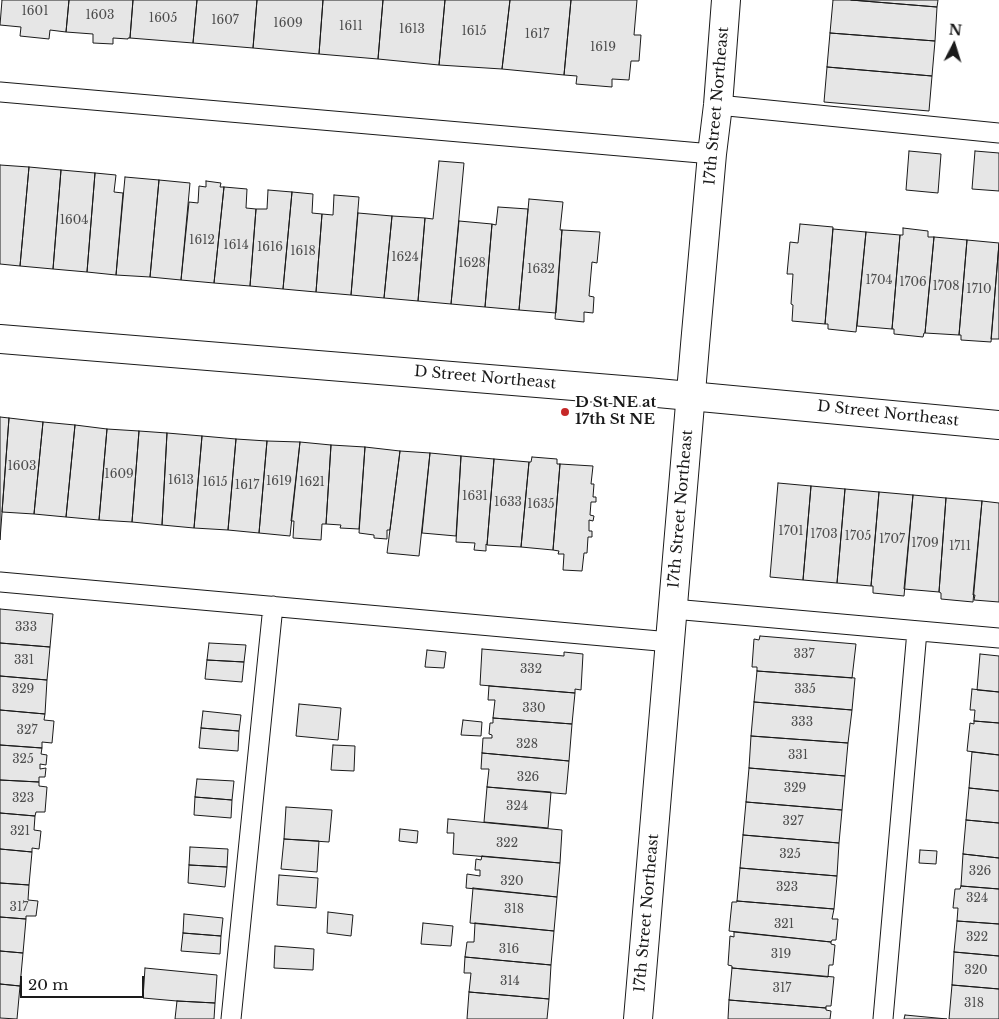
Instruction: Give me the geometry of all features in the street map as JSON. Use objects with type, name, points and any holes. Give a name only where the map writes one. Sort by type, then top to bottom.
[{"type":"main road","name":"17th Street Northeast","points":[[638,1019],[726,0]]},
{"type":"main road","name":"D Street Northeast","points":[[0,340],[691,396],[999,425]]},
{"type":"lane","points":[[0,92],[712,154]]},
{"type":"lane","points":[[718,105],[999,133]]},
{"type":"lane","points":[[0,582],[670,642]]},
{"type":"lane","points":[[232,1019],[274,606]]},
{"type":"lane","points":[[673,608],[999,638]]},
{"type":"lane","points":[[884,1019],[917,631]]},
{"type":"building","points":[[2,0],[69,0],[66,32],[50,30],[49,39],[20,36],[21,27],[0,25]]},
{"type":"building","points":[[69,0],[133,0],[130,38],[113,38],[113,44],[93,43],[93,34],[66,32]]},
{"type":"building","points":[[133,0],[197,0],[193,43],[130,38]]},
{"type":"building","points":[[197,0],[257,0],[253,48],[193,43]]},
{"type":"building","points":[[257,0],[323,0],[319,54],[253,48]]},
{"type":"building","points":[[323,0],[383,0],[378,59],[319,54]]},
{"type":"building","points":[[383,0],[445,0],[439,65],[378,59]]},
{"type":"building","points":[[445,0],[510,0],[502,69],[439,65]]},
{"type":"building","points":[[510,0],[571,0],[564,75],[502,69]]},
{"type":"building","points":[[571,0],[637,0],[634,35],[641,35],[639,61],[631,61],[629,80],[612,79],[612,87],[576,84],[577,76],[564,75]]},
{"type":"building","points":[[833,0],[937,7],[935,41],[830,33]]},
{"type":"building","points":[[851,0],[938,0],[937,7]]},
{"type":"building","points":[[830,33],[935,41],[932,76],[827,67]]},
{"type":"building","points":[[827,67],[932,76],[929,111],[824,102]]},
{"type":"building","points":[[909,151],[941,154],[938,193],[906,190]]},
{"type":"building","points":[[975,151],[999,153],[999,191],[972,189]]},
{"type":"building","points":[[439,161],[464,163],[451,304],[418,301],[425,218],[433,219]]},
{"type":"building","points":[[0,165],[29,167],[20,266],[0,264]]},
{"type":"building","points":[[29,167],[61,170],[53,269],[20,266]]},
{"type":"building","points":[[61,170],[95,173],[87,272],[53,269]]},
{"type":"building","points":[[95,173],[116,175],[114,192],[123,193],[116,275],[87,272]]},
{"type":"building","points":[[125,177],[159,180],[150,277],[116,275]]},
{"type":"building","points":[[159,180],[190,183],[181,280],[150,277]]},
{"type":"building","points":[[206,181],[221,183],[220,187],[224,187],[214,283],[181,280],[189,202],[198,203],[199,186],[206,187]]},
{"type":"building","points":[[224,187],[247,189],[246,208],[256,209],[250,286],[214,283]]},
{"type":"building","points":[[268,190],[292,192],[283,289],[250,286],[256,209],[267,209]]},
{"type":"building","points":[[292,192],[313,194],[312,213],[322,214],[316,292],[283,289]]},
{"type":"building","points":[[334,195],[359,197],[351,295],[316,292],[322,214],[333,215]]},
{"type":"building","points":[[529,199],[563,202],[556,313],[519,310]]},
{"type":"building","points":[[498,207],[528,209],[519,310],[485,307],[492,224],[496,225]]},
{"type":"building","points":[[358,213],[392,216],[384,298],[351,295]]},
{"type":"building","points":[[392,216],[425,218],[418,301],[384,298]]},
{"type":"building","points":[[459,221],[492,224],[485,307],[451,304]]},
{"type":"building","points":[[800,224],[833,227],[825,324],[792,321],[793,274],[787,274],[790,242],[798,243]]},
{"type":"building","points":[[903,228],[928,231],[928,237],[934,237],[925,333],[923,337],[894,334],[894,329],[892,329],[900,235],[903,235]]},
{"type":"building","points":[[833,229],[866,232],[856,332],[828,329],[828,324],[825,324]]},
{"type":"building","points":[[562,230],[600,232],[597,263],[592,262],[589,296],[594,297],[593,313],[584,312],[584,322],[555,319]]},
{"type":"building","points":[[866,232],[900,235],[892,329],[857,326]]},
{"type":"building","points":[[934,237],[967,240],[959,335],[925,333]]},
{"type":"building","points":[[967,240],[999,243],[991,342],[961,340],[961,335],[959,335]]},
{"type":"building","points":[[999,244],[999,339],[991,339]]},
{"type":"building","points":[[0,417],[9,418],[0,540]]},
{"type":"building","points":[[9,418],[43,422],[34,514],[2,512]]},
{"type":"building","points":[[43,422],[75,425],[66,517],[34,514]]},
{"type":"building","points":[[75,425],[107,429],[99,520],[66,517]]},
{"type":"building","points":[[107,429],[139,431],[132,522],[99,520]]},
{"type":"building","points":[[139,431],[167,433],[162,525],[132,522]]},
{"type":"building","points":[[167,433],[202,436],[194,528],[162,525]]},
{"type":"building","points":[[202,436],[236,439],[228,530],[194,528]]},
{"type":"building","points":[[236,439],[267,441],[259,533],[228,530]]},
{"type":"building","points":[[267,441],[300,442],[290,536],[259,533]]},
{"type":"building","points":[[300,442],[331,445],[326,524],[322,524],[321,540],[293,538],[294,521],[291,521]]},
{"type":"building","points":[[331,445],[365,447],[359,529],[340,528],[341,525],[326,524]]},
{"type":"building","points":[[365,447],[400,451],[390,530],[387,530],[387,539],[374,538],[374,535],[359,533]]},
{"type":"building","points":[[400,451],[430,453],[419,556],[387,553]]},
{"type":"building","points":[[430,453],[461,456],[456,536],[422,533]]},
{"type":"building","points":[[461,456],[494,459],[486,551],[474,550],[475,543],[456,542]]},
{"type":"building","points":[[532,457],[557,459],[557,464],[560,464],[553,550],[521,547],[529,462],[531,462]]},
{"type":"building","points":[[494,459],[529,462],[521,547],[487,545]]},
{"type":"building","points":[[560,464],[593,466],[591,484],[594,484],[593,497],[596,497],[596,502],[591,502],[590,515],[594,516],[593,521],[589,520],[589,531],[592,531],[592,537],[588,537],[587,553],[584,553],[582,571],[563,570],[564,554],[558,554],[559,551],[553,550]]},
{"type":"building","points":[[778,483],[811,486],[803,580],[770,577]]},
{"type":"building","points":[[811,486],[845,489],[837,583],[803,580]]},
{"type":"building","points":[[845,489],[879,492],[871,586],[837,583]]},
{"type":"building","points":[[879,492],[913,495],[904,596],[873,593],[873,586],[871,586]]},
{"type":"building","points":[[913,495],[946,498],[939,592],[904,589]]},
{"type":"building","points":[[946,498],[982,501],[973,602],[941,599],[941,593],[939,592]]},
{"type":"building","points":[[982,501],[999,503],[999,602],[974,600],[975,595],[973,595]]},
{"type":"building","points":[[0,609],[53,614],[50,647],[0,643]]},
{"type":"building","points":[[760,636],[856,644],[852,678],[757,671],[757,667],[752,667],[754,639],[759,640]]},
{"type":"building","points":[[0,643],[50,647],[47,680],[0,676]]},
{"type":"building","points":[[209,643],[246,645],[244,662],[207,660]]},
{"type":"building","points":[[482,649],[564,656],[564,652],[583,654],[581,690],[575,689],[575,693],[480,685]]},
{"type":"building","points":[[427,650],[446,652],[444,668],[425,667]]},
{"type":"building","points":[[980,654],[999,656],[999,692],[977,690]]},
{"type":"building","points":[[207,660],[244,662],[242,682],[205,679]]},
{"type":"building","points":[[757,671],[855,678],[852,710],[754,702]]},
{"type":"building","points":[[0,676],[47,680],[45,714],[0,710]]},
{"type":"building","points":[[489,686],[575,693],[572,724],[493,718],[495,700],[488,700]]},
{"type":"building","points":[[972,689],[999,692],[999,723],[974,721],[975,710],[970,710]]},
{"type":"building","points":[[754,702],[852,710],[848,743],[751,736]]},
{"type":"building","points":[[299,704],[341,708],[338,740],[296,736]]},
{"type":"building","points":[[0,710],[45,714],[44,720],[54,721],[52,743],[42,742],[42,748],[0,745]]},
{"type":"building","points":[[203,711],[241,715],[239,731],[201,728]]},
{"type":"building","points":[[493,718],[572,724],[569,761],[482,753],[483,738],[492,738],[492,735],[489,734],[490,723],[493,723]]},
{"type":"building","points":[[463,720],[482,722],[481,736],[461,735]]},
{"type":"building","points":[[974,721],[999,723],[999,755],[967,751],[970,723],[974,724]]},
{"type":"building","points":[[201,728],[239,731],[238,751],[199,748]]},
{"type":"building","points":[[751,736],[848,743],[845,776],[749,768]]},
{"type":"building","points":[[0,745],[42,748],[41,754],[47,755],[46,765],[40,764],[40,769],[46,768],[45,777],[39,777],[39,782],[0,780]]},
{"type":"building","points":[[333,745],[355,746],[354,771],[331,770]]},
{"type":"building","points":[[972,752],[999,755],[999,791],[969,788]]},
{"type":"building","points":[[482,753],[569,761],[566,794],[487,787],[489,769],[481,769]]},
{"type":"building","points":[[749,768],[845,776],[842,810],[746,802]]},
{"type":"building","points":[[197,779],[234,781],[232,800],[195,797]]},
{"type":"building","points":[[0,780],[39,782],[39,786],[47,787],[45,812],[36,812],[35,816],[0,813]]},
{"type":"building","points":[[487,787],[551,792],[548,828],[484,822]]},
{"type":"building","points":[[969,788],[999,791],[999,823],[966,820]]},
{"type":"building","points":[[195,797],[232,800],[231,818],[194,815]]},
{"type":"building","points":[[746,802],[842,810],[839,843],[743,835]]},
{"type":"building","points":[[286,807],[332,810],[329,842],[284,839]]},
{"type":"building","points":[[0,813],[35,816],[34,830],[41,831],[39,849],[32,848],[32,852],[0,849]]},
{"type":"building","points":[[448,819],[562,830],[560,863],[453,854],[454,833],[447,833]]},
{"type":"building","points":[[966,820],[999,823],[999,858],[963,854]]},
{"type":"building","points":[[400,829],[418,831],[417,843],[399,841]]},
{"type":"building","points":[[743,835],[839,843],[837,876],[740,868]]},
{"type":"building","points":[[284,839],[319,841],[317,872],[281,869]]},
{"type":"building","points":[[190,847],[228,849],[227,867],[189,865]]},
{"type":"building","points":[[0,849],[32,852],[29,885],[0,883]]},
{"type":"building","points":[[920,850],[937,851],[936,864],[919,863]]},
{"type":"building","points":[[963,854],[999,858],[999,889],[961,886]]},
{"type":"building","points":[[482,856],[560,863],[557,897],[466,888],[467,874],[480,876],[480,870],[475,870],[476,859],[481,860]]},
{"type":"building","points":[[189,865],[227,867],[225,887],[188,883]]},
{"type":"building","points":[[740,868],[837,876],[834,909],[737,901]]},
{"type":"building","points":[[279,875],[318,878],[316,908],[277,905]]},
{"type":"building","points":[[0,883],[29,885],[28,900],[38,901],[36,916],[26,916],[26,919],[0,917]]},
{"type":"building","points":[[961,886],[999,889],[999,924],[957,921],[958,908],[953,908],[955,889],[960,889]]},
{"type":"building","points":[[473,888],[557,897],[554,931],[470,923]]},
{"type":"building","points":[[732,902],[834,909],[832,919],[838,919],[836,940],[831,942],[729,931]]},
{"type":"building","points":[[328,912],[353,915],[351,936],[327,933]]},
{"type":"building","points":[[184,914],[223,918],[221,936],[183,933]]},
{"type":"building","points":[[0,917],[26,919],[23,953],[0,951]]},
{"type":"building","points":[[957,921],[999,924],[999,956],[954,952]]},
{"type":"building","points":[[423,923],[453,926],[451,946],[421,944]]},
{"type":"building","points":[[475,923],[554,931],[551,965],[465,957],[467,942],[474,942]]},
{"type":"building","points":[[734,932],[831,942],[831,944],[835,945],[833,965],[829,965],[828,977],[732,968],[732,966],[728,965],[730,936],[734,937]]},
{"type":"building","points":[[183,933],[221,936],[220,954],[181,951]]},
{"type":"building","points":[[275,946],[314,949],[313,970],[274,968]]},
{"type":"building","points":[[0,951],[23,953],[20,986],[0,984]]},
{"type":"building","points":[[954,952],[999,956],[999,989],[952,985]]},
{"type":"building","points":[[465,957],[551,965],[549,999],[469,992],[471,973],[464,973]]},
{"type":"building","points":[[145,968],[217,975],[215,1003],[143,998]]},
{"type":"building","points":[[732,968],[834,977],[831,1006],[826,1006],[826,1008],[729,1000]]},
{"type":"building","points":[[0,984],[20,986],[17,1019],[0,1018]]},
{"type":"building","points":[[952,985],[999,989],[999,1019],[949,1019]]},
{"type":"building","points":[[469,992],[549,999],[547,1019],[467,1019]]},
{"type":"building","points":[[729,1000],[826,1008],[826,1010],[831,1011],[830,1019],[728,1019]]},
{"type":"building","points":[[177,1001],[215,1003],[214,1019],[175,1019]]},
{"type":"building","points":[[905,1015],[947,1019],[904,1019]]},
{"type":"place","name":"D St NE at 17th St NE","points":[[565,412]]}]
